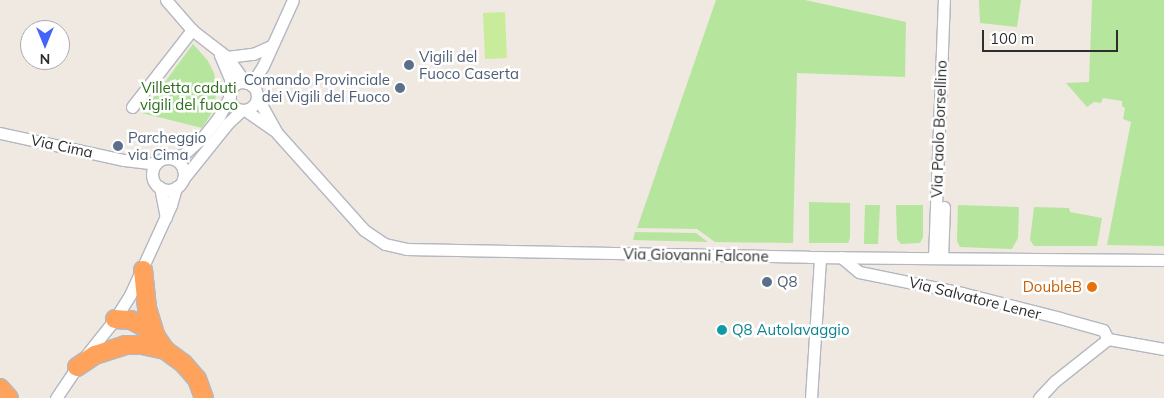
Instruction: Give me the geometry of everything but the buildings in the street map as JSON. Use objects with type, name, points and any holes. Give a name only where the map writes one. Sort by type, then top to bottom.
[{"type":"highway","points":[[143,270],[148,340]]},
{"type":"highway","points":[[115,319],[131,320],[148,340],[183,363],[198,379],[204,398]]},
{"type":"highway","points":[[77,367],[108,349],[148,340]]},
{"type":"street","points":[[157,183],[168,189],[180,183],[228,123],[243,110],[252,107],[257,97],[249,84],[223,55],[192,30],[166,0]]},
{"type":"street","points":[[178,0],[178,14]]},
{"type":"street","points":[[249,84],[271,46],[293,0]]},
{"type":"street","name":"Via Paolo Borsellino","points":[[938,258],[944,0]]},
{"type":"street","name":"Via Paolo Borsellino","points":[[938,258],[950,0]]},
{"type":"street","points":[[132,107],[192,30]]},
{"type":"street","points":[[223,55],[253,54],[271,46]]},
{"type":"street","points":[[223,55],[230,78],[230,94],[234,106],[243,110]]},
{"type":"street","points":[[166,217],[153,169],[156,164],[163,159],[184,154],[202,138],[218,118],[235,86],[249,84]]},
{"type":"street","name":"Via Giovanni Falcone","points":[[257,97],[277,133],[364,230],[385,244],[406,249],[820,257],[1164,260]]},
{"type":"street","name":"Via Giovanni Falcone","points":[[243,110],[277,133]]},
{"type":"street","name":"Via Cima","points":[[0,133],[124,160],[156,164]]},
{"type":"street","points":[[56,398],[77,367],[115,319],[143,270],[180,183],[182,166],[172,158]]},
{"type":"street","name":"Via Cima","points":[[124,160],[157,183]]},
{"type":"street","points":[[811,398],[820,257]]},
{"type":"street","name":"Via Salvatore Lener","points":[[841,257],[859,272],[953,291],[1060,318],[1103,330],[1108,339]]},
{"type":"street","points":[[1039,398],[1054,382],[1108,339],[1164,349]]},
{"type":"green space","points":[[716,0],[805,0],[906,22],[905,77],[797,73],[793,243],[715,242],[697,229],[637,228]]},
{"type":"green space","points":[[979,0],[1021,0],[1017,27],[980,23]]},
{"type":"green space","points":[[1092,0],[1164,0],[1164,246],[1107,245],[1131,122],[1123,119],[1125,108],[1122,106],[1122,101],[1103,98],[1101,103],[1094,102],[1087,107],[1066,83],[1089,82]]},
{"type":"green space","points":[[505,12],[507,58],[485,59],[483,13]]},
{"type":"green space","name":"Villetta caduti vigili del fuoco","points":[[193,44],[208,61],[214,73],[217,89],[213,111],[202,128],[142,113]]},
{"type":"green space","points":[[809,202],[850,203],[850,238],[848,243],[809,243]]},
{"type":"green space","points":[[865,205],[880,205],[878,244],[864,244]]},
{"type":"green space","points":[[896,205],[923,205],[923,237],[920,243],[901,244],[897,239]]},
{"type":"green space","points":[[958,205],[1019,207],[1018,238],[1012,249],[960,247],[957,241]]},
{"type":"green space","points":[[1034,207],[1069,208],[1070,212],[1102,218],[1097,246],[1034,246],[1030,240]]},
{"type":"green space","points":[[635,232],[696,233],[708,242],[633,240]]},
{"type":"place","name":"Vigili del Fuoco Caserta","points":[[409,65]]},
{"type":"place","name":"Comando Provinciale dei Vigili del Fuoco","points":[[400,88]]},
{"type":"place","name":"Parcheggio via Cima","points":[[118,146]]},
{"type":"place","name":"Q8","points":[[767,282]]},
{"type":"place","name":"DoubleB","points":[[1092,287]]},
{"type":"place","name":"Q8 Autolavaggio","points":[[722,330]]}]
